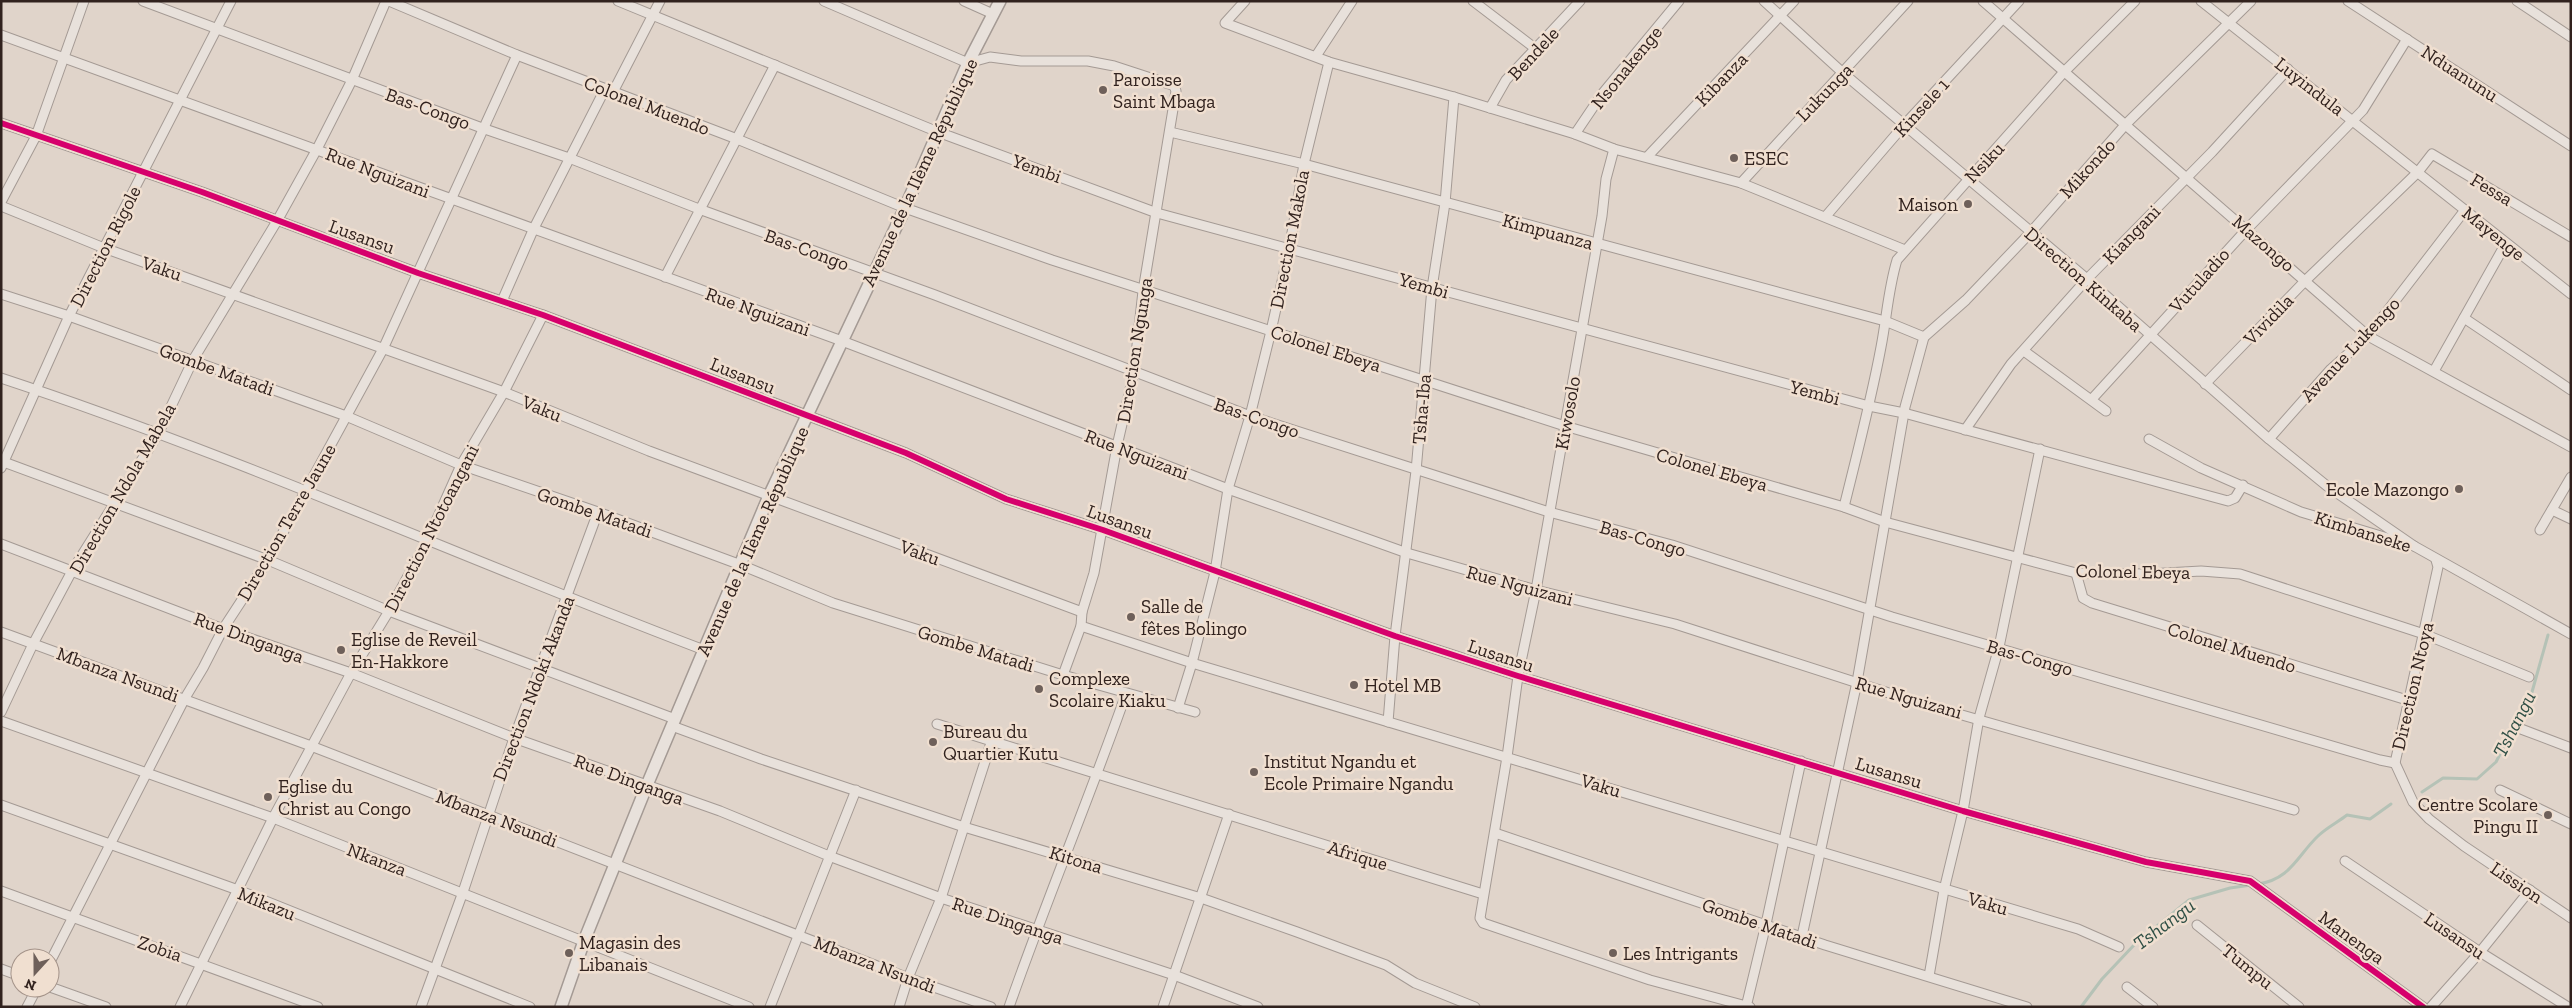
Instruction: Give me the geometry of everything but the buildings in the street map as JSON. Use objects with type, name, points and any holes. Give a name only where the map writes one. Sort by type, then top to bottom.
[{"type":"street","points":[[1,202],[36,136],[84,1]]},
{"type":"street","name":"Bas-Congo","points":[[142,1],[482,128],[569,158],[699,209],[1250,416],[1416,471],[1549,512],[1672,545],[1868,610],[2380,760],[2395,762]]},
{"type":"street","name":"Direction Rigole","points":[[2,463],[69,316],[230,1]]},
{"type":"street","name":"Colonel Muendo","points":[[388,1],[516,55],[737,139],[905,208]]},
{"type":"street","name":"Direction Ndola Mabela","points":[[1,712],[33,644],[72,571],[158,434],[193,360],[277,221],[317,148],[352,80],[388,1]]},
{"type":"street","name":"Yembi","points":[[618,1],[938,132],[1157,213],[1869,406],[1904,413],[2040,449],[2228,502],[2235,498],[2243,485]]},
{"type":"street","points":[[502,301],[534,228],[569,158],[660,1]]},
{"type":"street","points":[[824,1],[968,63]]},
{"type":"street","points":[[964,1],[994,14]]},
{"type":"street","name":"Avenue de la IIème République","points":[[561,1007],[584,941],[647,785],[769,496],[905,208],[968,63],[1000,1]]},
{"type":"street","points":[[1245,1],[1226,23],[1329,62],[1454,97],[1575,134],[1614,149],[1648,156],[1741,183],[1826,216],[1904,250]]},
{"type":"street","points":[[1316,56],[1352,1]]},
{"type":"street","points":[[1473,1],[1536,49]]},
{"type":"street","name":"Bendele","points":[[1490,108],[1506,80],[1580,1]]},
{"type":"street","name":"Nsonakenge","points":[[1575,134],[1602,94],[1679,1]]},
{"type":"street","name":"Direction Kinkaba","points":[[1764,1],[1843,73],[1905,124],[1967,180],[2087,279],[2149,336],[2269,440],[2326,486],[2414,546]]},
{"type":"street","name":"Kibanza","points":[[1648,156],[1794,1]]},
{"type":"street","name":"Lukunga","points":[[1741,183],[1908,1]]},
{"type":"street","name":"Mazongo","points":[[1983,1],[2063,73],[2126,124],[2368,336],[2571,447]]},
{"type":"street","name":"Kinsele 1","points":[[1826,216],[1905,124],[2019,1]]},
{"type":"street","name":"Nsiku","points":[[1844,507],[1869,406],[1885,321],[1888,289],[1896,260],[2063,73],[2135,1]]},
{"type":"street","name":"Luyindula","points":[[2201,1],[2229,25],[2418,172]]},
{"type":"street","name":"Mikondo","points":[[1924,337],[1966,300],[2031,232],[2126,124],[2229,25],[2250,1]]},
{"type":"street","name":"Nduanunu","points":[[2348,1],[2571,146]]},
{"type":"street","points":[[2517,1],[2571,37]]},
{"type":"street","name":"Rue Nguizani","points":[[1,34],[62,59],[317,148],[450,199],[842,341],[1228,489],[1407,553],[1536,590],[1675,624],[1857,682],[2294,810]]},
{"type":"street","name":"Vutuladio","points":[[2092,399],[2247,229],[2364,110],[2407,39]]},
{"type":"street","name":"Direction Terre Jaune","points":[[57,948],[222,628],[268,560],[383,349],[516,55]]},
{"type":"street","name":"Direction Ngunga","points":[[968,63],[990,57],[1021,61],[1088,61],[1114,66],[1169,84],[1176,91],[1143,291],[1134,372],[1117,446],[1103,530],[1082,612],[1081,626],[1064,675]]},
{"type":"street","name":"Direction Makola","points":[[1178,708],[1192,663],[1215,572],[1228,489],[1250,416],[1271,331],[1289,250],[1304,164],[1329,62]]},
{"type":"street","points":[[665,277],[775,65]]},
{"type":"street","name":"Kiangani","points":[[1965,430],[2011,364],[2087,279],[2288,69]]},
{"type":"street","name":"Tsha-Iba","points":[[1388,722],[1396,636],[1416,471],[1432,288],[1444,203],[1454,97]]},
{"type":"street","name":"Lusansu","points":[[1,123],[202,192],[418,273],[543,315],[906,453],[1006,499],[1103,530],[1396,636],[1518,676],[1963,810],[2146,862],[2250,881]]},
{"type":"street","name":"Kimpuanza","points":[[1170,132],[1304,164],[1885,321],[1924,337]]},
{"type":"street","name":"Kiwosolo","points":[[1483,894],[1508,757],[1518,676],[1536,590],[1597,244],[1606,179],[1614,149]]},
{"type":"street","name":"Fessa","points":[[2418,172],[2430,156],[2435,155],[2571,237]]},
{"type":"street","name":"Mayenge","points":[[2418,172],[2571,294]]},
{"type":"street","name":"Vividila","points":[[2205,384],[2306,280],[2418,172]]},
{"type":"street","name":"Vaku","points":[[1,206],[104,248],[504,392],[649,451],[1082,612]]},
{"type":"street","name":"Colonel Ebeya","points":[[905,208],[1143,291],[1565,426],[1844,507],[1885,522],[2076,573],[2148,574],[2201,571],[2240,574],[2424,634],[2529,677]]},
{"type":"street","name":"Avenue Lukengo","points":[[2269,440],[2331,369],[2368,336],[2466,210]]},
{"type":"street","points":[[2434,371],[2506,243]]},
{"type":"street","name":"Gombe Matadi","points":[[1,294],[69,316],[346,416],[461,466],[598,512],[741,564],[833,603],[1126,694],[1195,712]]},
{"type":"street","name":"Direction Ntotoangani","points":[[180,1007],[273,818],[351,673],[389,611],[428,539],[461,466],[504,392],[543,315]]},
{"type":"street","points":[[2464,318],[2571,390]]},
{"type":"street","points":[[1802,936],[1857,682],[1868,610],[1904,413],[1912,376],[1924,337]]},
{"type":"street","points":[[2024,351],[2106,411]]},
{"type":"street","points":[[1,378],[158,434],[428,539],[704,650]]},
{"type":"street","name":"Kimbanseke","points":[[2149,440],[2201,468],[2301,512],[2414,546],[2571,634]]},
{"type":"street","points":[[1929,976],[1944,890],[1963,810],[1979,718],[1999,647],[2040,449]]},
{"type":"street","name":"Kitona","points":[[2,463],[268,560],[389,611],[541,667],[761,759],[964,827],[1201,898],[1386,965],[1416,984],[1470,1006]]},
{"type":"street","points":[[2540,530],[2571,477]]},
{"type":"street","points":[[2552,510],[2571,519]]},
{"type":"street","name":"Direction Ndoki Akanda","points":[[421,1007],[463,892],[487,814],[514,738],[598,512]]},
{"type":"street","name":"Rue Dinganga","points":[[1,544],[222,628],[351,673],[514,738],[720,811],[829,856],[941,898],[1174,975],[1258,1007]]},
{"type":"street","name":"Direction Ntoya","points":[[2436,560],[2438,567],[2424,634],[2407,700],[2395,762],[2413,802],[2429,819],[2464,846]]},
{"type":"street","name":"Colonel Muendo","points":[[2076,573],[2083,598],[2092,604],[2407,700]]},
{"type":"street","name":"Vaku","points":[[1081,626],[1192,663],[2078,930],[2119,947]]},
{"type":"street","name":"Mbanza Nsundi","points":[[1,632],[185,698],[908,978],[991,1007]]},
{"type":"street","points":[[1010,1007],[1036,929],[1097,776],[1126,694]]},
{"type":"street","name":"Nkanza","points":[[1,721],[273,818],[749,1007]]},
{"type":"street","name":"Afrique","points":[[937,724],[1097,776],[1229,814],[1483,894]]},
{"type":"street","points":[[2521,729],[2571,748]]},
{"type":"street","points":[[899,1007],[908,978],[941,898],[991,742]]},
{"type":"street","points":[[1483,894],[1480,918],[1483,923],[1650,980],[1748,1006],[1800,761]]},
{"type":"street","points":[[770,1007],[797,934],[856,790]]},
{"type":"street","points":[[2500,790],[2571,824]]},
{"type":"street","name":"Mikazu","points":[[1,805],[238,890],[433,970],[530,1007]]},
{"type":"street","points":[[1163,1007],[1229,814]]},
{"type":"street","name":"Gombe Matadi","points":[[1495,833],[1802,936],[1825,946],[2027,1007]]},
{"type":"street","name":"Lission","points":[[2464,846],[2571,918]]},
{"type":"street","name":"Lusansu","points":[[2345,861],[2480,952],[2568,1007]]},
{"type":"street","name":"Manenga","points":[[2250,881],[2424,1007]]},
{"type":"street","points":[[2431,1007],[2480,952],[2530,890]]},
{"type":"street","name":"Zobia","points":[[1,891],[72,918],[201,962],[318,1007]]},
{"type":"street","name":"Tumpu","points":[[2197,925],[2299,1007]]},
{"type":"street","points":[[2127,987],[2153,1007]]},
{"type":"street","points":[[60,991],[106,1007]]},
{"type":"waterway","name":"Tshangu","points":[[2422,792],[2443,778],[2477,779],[2496,762],[2532,692],[2548,635]]},
{"type":"waterway","name":"Tshangu","points":[[2258,884],[2269,881],[2286,872],[2318,836],[2347,815],[2370,819],[2391,804]]},
{"type":"waterway","name":"Tshangu","points":[[2081,1007],[2102,979],[2135,944],[2189,900],[2230,888],[2251,885]]},
{"type":"cycle path","points":[[1,123],[202,192],[418,273],[543,315],[906,453],[1006,499],[1103,530],[1395,636],[1518,676],[1963,811],[2146,862],[2250,881],[2423,1007]]},
{"type":"place","name":"Paroisse Saint Mbaga","points":[[1103,90]]},
{"type":"place","name":"ESEC","points":[[1734,158]]},
{"type":"place","name":"Maison","points":[[1968,204]]},
{"type":"place","name":"Ecole Mazongo","points":[[2459,489]]},
{"type":"place","name":"Salle de fêtes Bolingo","points":[[1131,617]]},
{"type":"place","name":"Eglise de Reveil En-Hakkore","points":[[341,650]]},
{"type":"place","name":"Hotel MB","points":[[1354,685]]},
{"type":"place","name":"Complexe Scolaire Kiaku","points":[[1039,689]]},
{"type":"place","name":"Bureau du Quartier Kutu","points":[[933,742]]},
{"type":"place","name":"Institut Ngandu et Ecole Primaire Ngandu","points":[[1254,772]]},
{"type":"place","name":"Eglise du Christ au Congo","points":[[268,797]]},
{"type":"place","name":"Centre Scolare Pingu II","points":[[2548,815]]},
{"type":"place","name":"Magasin des Libanais","points":[[569,953]]},
{"type":"place","name":"Les Intrigants","points":[[1613,953]]}]
